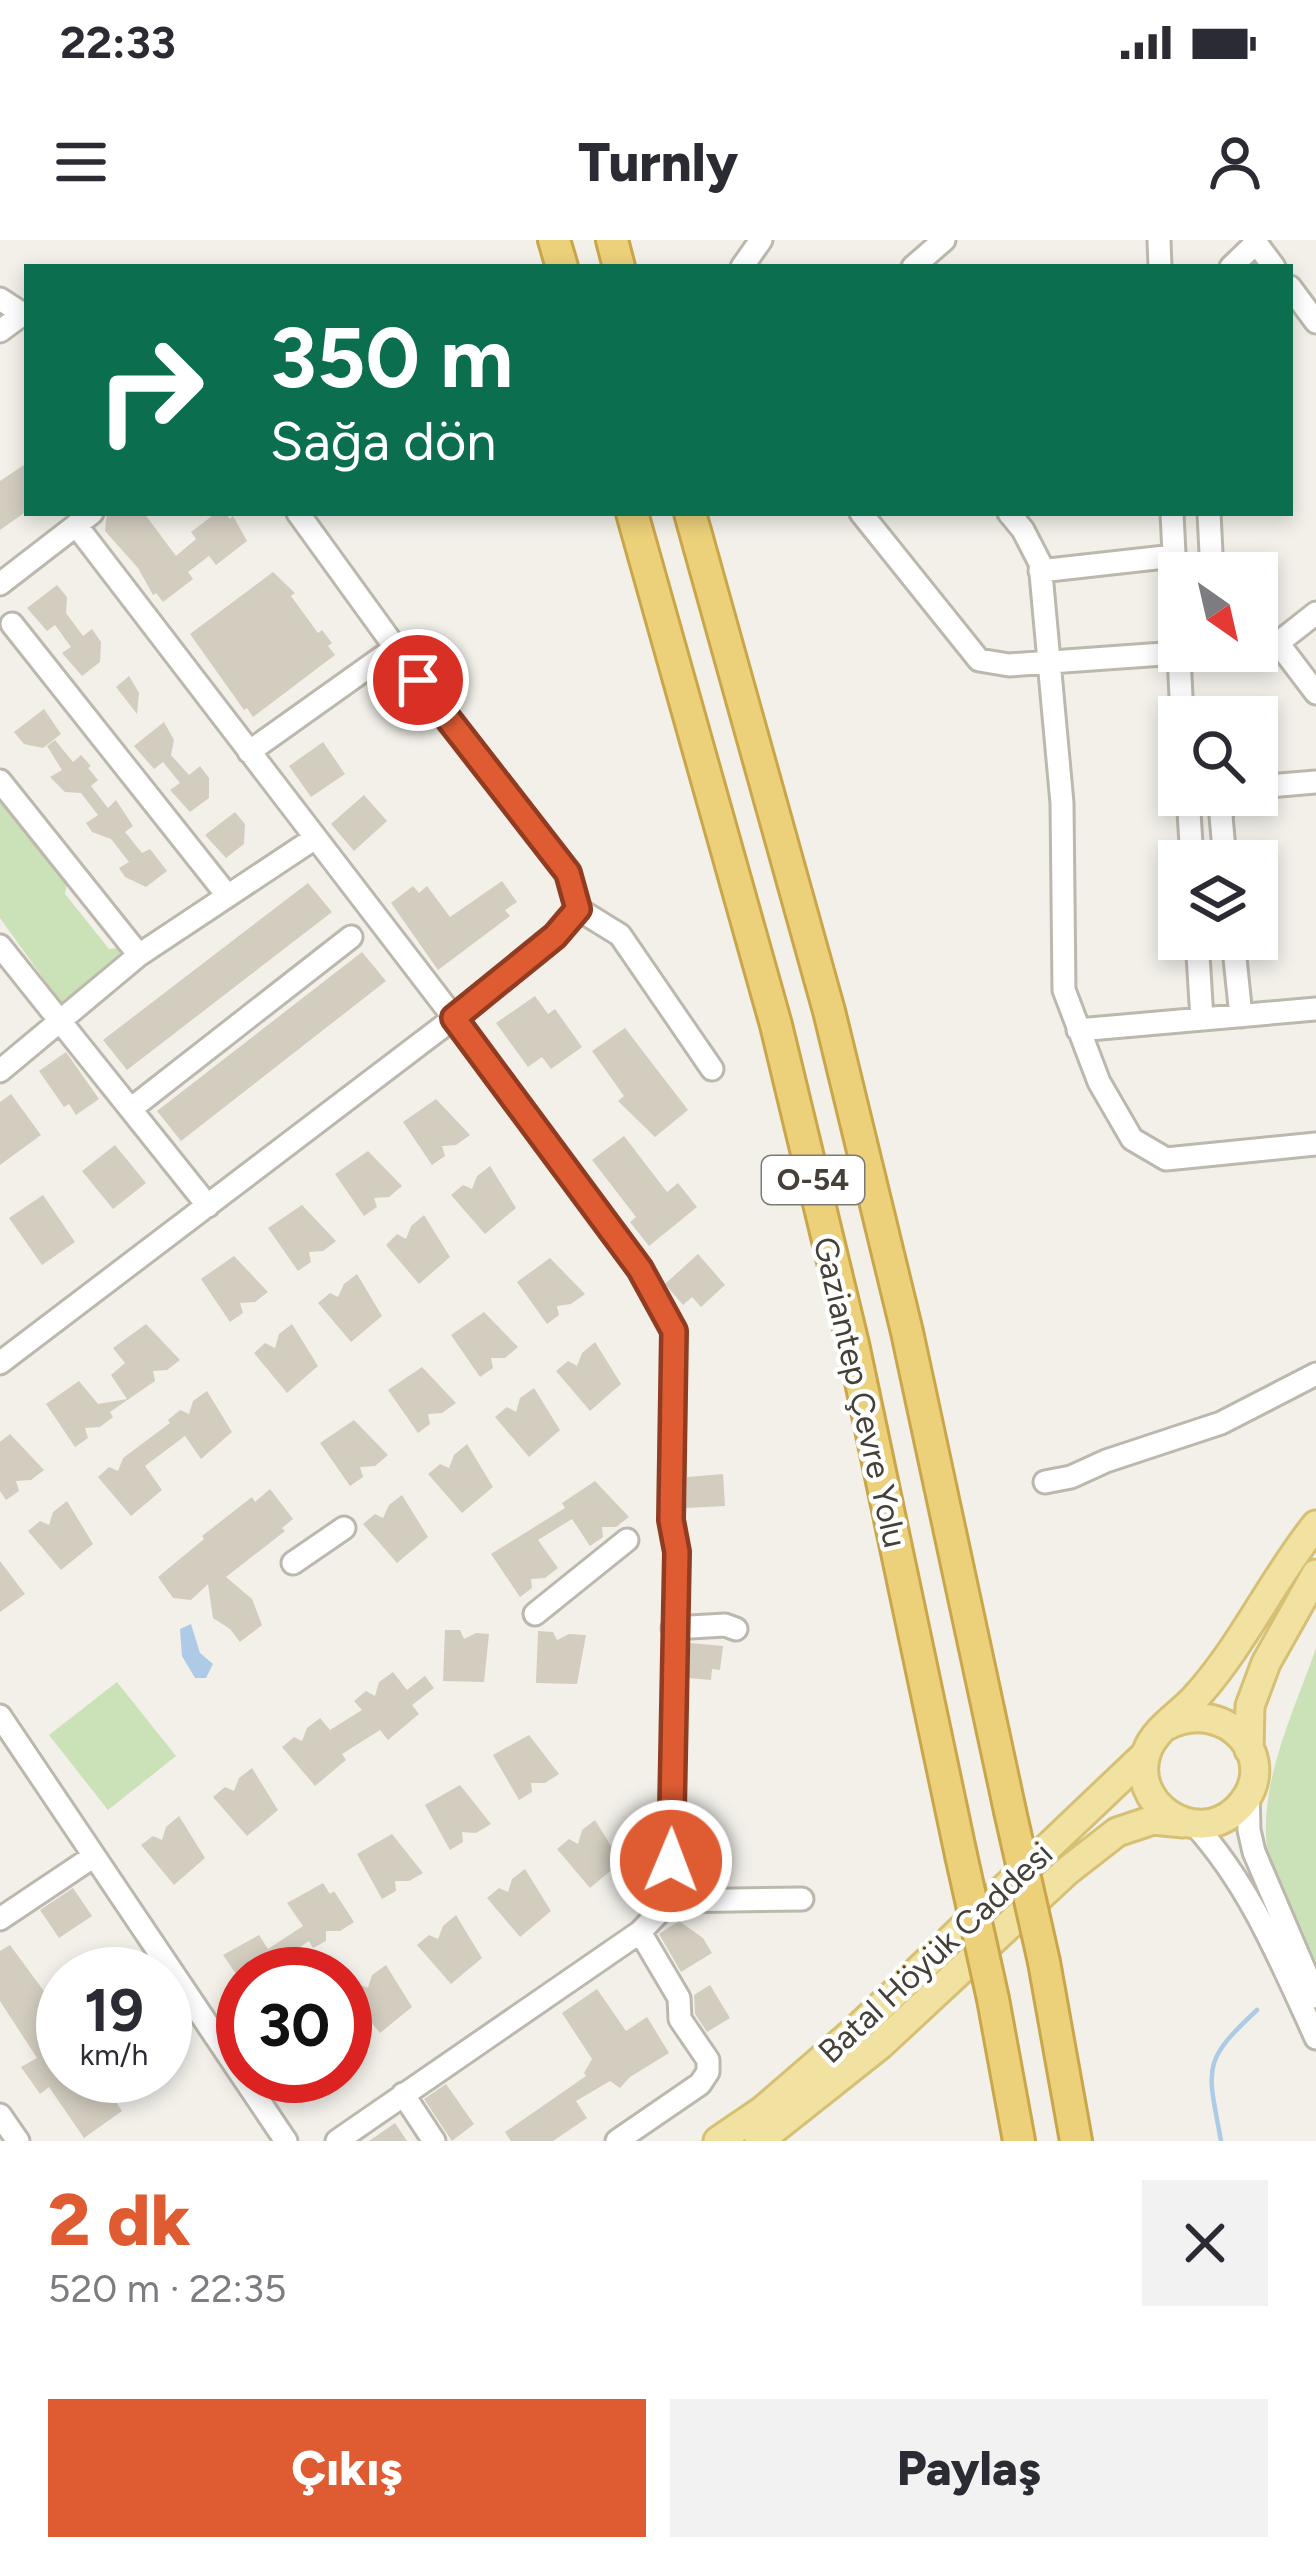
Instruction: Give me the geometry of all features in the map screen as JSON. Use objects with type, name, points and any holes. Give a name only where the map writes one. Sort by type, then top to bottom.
[{"type":"highway","name":"Gaziantep Çevre Yolu","points":[[633,516],[781,1048],[853,1344],[1019,2141]]},
{"type":"highway","name":"Gaziantep Çevre Yolu","points":[[691,516],[829,1011],[907,1332],[1044,1962],[1076,2141]]},
{"type":"main road","name":"Batal Höyük Caddesi","points":[[718,2141],[762,2111],[856,2030],[1146,1754],[1222,1666],[1316,1525]]},
{"type":"main road","points":[[1248,1791],[1253,1766],[1250,1706],[1266,1663],[1313,1584]]},
{"type":"main road","points":[[1166,1726],[1182,1717],[1214,1717],[1241,1735],[1250,1750]]},
{"type":"main road","points":[[1146,1754],[1147,1790],[1169,1816],[1190,1823]]},
{"type":"main road","name":"Batal Höyük Caddesi","points":[[759,2141],[880,2045],[1067,1871],[1117,1832],[1154,1820],[1221,1820],[1236,1810],[1248,1791]]},
{"type":"street","points":[[916,264],[944,240]]},
{"type":"street","points":[[1234,264],[1255,241]]},
{"type":"street","points":[[1293,291],[1316,322]]},
{"type":"street","points":[[300,516],[568,873],[578,909],[620,934],[712,1069]]},
{"type":"street","points":[[863,516],[979,660],[1051,663],[1158,655]]},
{"type":"street","points":[[1011,516],[1023,530],[1040,571],[1051,663],[1062,802],[1064,990],[1099,1082],[1132,1138],[1166,1159],[1316,1144]]},
{"type":"street","points":[[1172,516],[1174,552]]},
{"type":"street","points":[[1209,516],[1211,552]]},
{"type":"street","points":[[0,584],[84,519],[249,752],[640,1269],[674,1331],[671,1520],[677,1552],[670,1901],[640,1932],[337,2141]]},
{"type":"street","points":[[1040,571],[1158,558]]},
{"type":"street","points":[[1278,638],[1316,613]]},
{"type":"street","points":[[11,624],[227,895]]},
{"type":"street","points":[[249,752],[395,648]]},
{"type":"street","points":[[1278,654],[1316,693]]},
{"type":"street","points":[[0,781],[139,955]]},
{"type":"street","points":[[1278,786],[1316,782]]},
{"type":"street","points":[[0,1071],[139,955],[315,838]]},
{"type":"street","points":[[0,1364],[454,1018],[555,936],[578,909]]},
{"type":"street","points":[[131,1108],[351,937]]},
{"type":"street","points":[[0,946],[208,1206]]},
{"type":"street","points":[[1198,960],[1202,1019]]},
{"type":"street","points":[[1235,960],[1241,1016]]},
{"type":"street","points":[[1078,1030],[1316,1009]]},
{"type":"street","points":[[1045,1482],[1221,1423],[1316,1375]]},
{"type":"street","points":[[293,1563],[344,1528]]},
{"type":"street","points":[[535,1614],[627,1540]]},
{"type":"street","points":[[673,1628],[724,1625],[736,1629]]},
{"type":"street","points":[[0,1716],[286,2141]]},
{"type":"street","points":[[1248,1791],[1254,1852],[1316,1997]]},
{"type":"street","points":[[1190,1823],[1221,1853],[1254,1904],[1316,2038]]},
{"type":"street","points":[[0,1919],[94,1856]]},
{"type":"street","points":[[670,1901],[802,1899]]},
{"type":"street","points":[[617,2141],[700,2084],[709,2072],[708,2060],[680,2018],[679,1998],[640,1932]]},
{"type":"street","points":[[403,2094],[434,2141]]},
{"type":"street","points":[[0,2114],[18,2141]]},
{"type":"green space","points":[[0,798],[67,883],[65,894],[109,949],[117,948],[129,963],[66,1010],[0,918]]},
{"type":"green space","points":[[1316,1648],[1316,1976],[1272,1873],[1266,1816],[1277,1759]]},
{"type":"green space","points":[[117,1682],[176,1756],[108,1810],[49,1735]]},
{"type":"water","points":[[191,1624],[200,1653],[213,1664],[206,1678],[195,1678],[182,1656],[180,1629]]},
{"type":"building","points":[[24,465],[24,513],[0,530],[0,481]]},
{"type":"building","points":[[107,516],[146,516],[176,556],[196,539],[191,532],[212,516],[233,516],[247,541],[216,565],[209,556],[188,572],[193,579],[163,602],[105,531]]},
{"type":"building","points":[[273,572],[295,593],[291,596],[318,633],[322,630],[332,643],[328,646],[335,655],[253,717],[190,634]]},
{"type":"building","points":[[57,585],[67,597],[66,613],[83,636],[92,629],[101,642],[100,662],[82,676],[62,653],[71,647],[55,625],[47,631],[27,608]]},
{"type":"building","points":[[129,676],[139,693],[137,714],[116,687]]},
{"type":"building","points":[[44,709],[61,734],[43,748],[24,744],[14,732]]},
{"type":"building","points":[[164,722],[174,740],[171,755],[189,775],[200,766],[209,778],[209,798],[190,812],[170,790],[180,783],[163,762],[154,769],[134,746]]},
{"type":"building","points":[[55,740],[73,762],[81,755],[91,766],[98,780],[91,786],[108,808],[116,800],[133,826],[125,832],[142,853],[150,849],[167,871],[146,887],[125,877],[119,868],[129,862],[111,839],[92,832],[86,823],[98,815],[81,793],[65,792],[50,777],[62,770],[47,746]]},
{"type":"building","points":[[323,742],[345,774],[311,797],[289,766]]},
{"type":"building","points":[[364,795],[387,821],[354,851],[331,824]]},
{"type":"building","points":[[235,812],[245,824],[244,844],[226,858],[205,835]]},
{"type":"building","points":[[502,881],[517,902],[505,910],[510,916],[438,970],[391,903],[413,886],[419,893],[427,886],[450,917]]},
{"type":"building","points":[[308,883],[332,912],[127,1070],[103,1040]]},
{"type":"building","points":[[362,952],[386,981],[181,1141],[157,1111]]},
{"type":"building","points":[[535,996],[548,1014],[555,1009],[582,1047],[551,1069],[542,1057],[528,1067],[496,1023]]},
{"type":"building","points":[[625,1028],[688,1110],[655,1137],[618,1101],[624,1096],[592,1051]]},
{"type":"building","points":[[66,1052],[99,1099],[76,1115],[69,1104],[64,1107],[39,1071]]},
{"type":"building","points":[[11,1094],[41,1135],[0,1165],[0,1102]]},
{"type":"building","points":[[436,1099],[470,1135],[456,1145],[442,1146],[445,1156],[432,1165],[403,1122]]},
{"type":"building","points":[[624,1136],[667,1192],[678,1183],[697,1207],[649,1246],[630,1222],[636,1217],[592,1160]]},
{"type":"building","points":[[115,1145],[146,1183],[113,1209],[82,1171]]},
{"type":"building","points":[[368,1151],[402,1186],[389,1197],[374,1198],[377,1207],[364,1216],[335,1174]]},
{"type":"building","points":[[490,1166],[516,1208],[485,1234],[451,1195],[463,1185],[472,1189],[477,1176]]},
{"type":"building","points":[[43,1195],[75,1242],[42,1265],[9,1218]]},
{"type":"building","points":[[302,1205],[336,1241],[323,1251],[309,1252],[311,1262],[298,1271],[268,1228]]},
{"type":"building","points":[[424,1215],[450,1257],[419,1284],[386,1245],[397,1234],[406,1239],[411,1226]]},
{"type":"building","points":[[698,1254],[725,1285],[701,1307],[692,1297],[683,1305],[665,1284]]},
{"type":"building","points":[[234,1256],[268,1292],[255,1302],[240,1303],[243,1313],[230,1322],[201,1279]]},
{"type":"building","points":[[550,1258],[585,1294],[571,1304],[557,1306],[559,1315],[547,1324],[517,1282]]},
{"type":"building","points":[[357,1274],[382,1316],[351,1342],[318,1303],[330,1293],[338,1297],[344,1284]]},
{"type":"building","points":[[484,1312],[518,1347],[505,1358],[491,1358],[493,1368],[480,1377],[451,1335]]},
{"type":"building","points":[[146,1324],[180,1360],[167,1370],[153,1371],[155,1381],[110,1412],[113,1417],[100,1427],[85,1428],[88,1438],[75,1447],[46,1404],[79,1381],[98,1404],[127,1399],[111,1375],[125,1363],[113,1348]]},
{"type":"building","points":[[292,1324],[318,1366],[287,1393],[254,1353],[265,1343],[275,1348],[279,1334]]},
{"type":"building","points":[[595,1342],[621,1384],[590,1411],[556,1371],[568,1361],[577,1366],[582,1353]]},
{"type":"building","points":[[422,1367],[456,1403],[442,1413],[428,1414],[430,1424],[418,1433],[388,1390]]},
{"type":"building","points":[[534,1388],[560,1430],[529,1457],[495,1417],[507,1407],[516,1412],[520,1398]]},
{"type":"building","points":[[207,1391],[232,1432],[201,1459],[185,1436],[145,1466],[162,1490],[131,1516],[98,1477],[109,1467],[118,1471],[123,1458],[180,1410],[189,1414],[193,1401]]},
{"type":"building","points":[[354,1420],[388,1455],[375,1466],[360,1467],[363,1477],[350,1486],[320,1443]]},
{"type":"building","points":[[10,1434],[44,1470],[31,1480],[16,1481],[19,1491],[6,1500],[0,1491],[0,1442]]},
{"type":"building","points":[[467,1444],[493,1487],[462,1513],[428,1474],[440,1464],[449,1468],[454,1455]]},
{"type":"building","points":[[723,1474],[725,1506],[686,1508],[687,1477]]},
{"type":"building","points":[[595,1481],[629,1517],[616,1527],[602,1527],[603,1537],[590,1546],[572,1519],[538,1540],[558,1568],[545,1578],[531,1579],[532,1588],[520,1597],[491,1554],[565,1508],[562,1503]]},
{"type":"building","points":[[270,1489],[293,1519],[282,1528],[285,1531],[226,1577],[252,1599],[262,1625],[240,1642],[213,1618],[208,1584],[191,1600],[173,1598],[158,1577],[202,1536],[252,1497],[255,1502]]},
{"type":"building","points":[[402,1495],[428,1537],[397,1563],[363,1524],[375,1514],[383,1518],[389,1505]]},
{"type":"building","points":[[67,1501],[93,1544],[61,1570],[28,1531],[40,1521],[49,1525],[53,1512]]},
{"type":"building","points":[[0,1561],[25,1594],[0,1612]]},
{"type":"building","points":[[445,1630],[460,1630],[464,1639],[489,1634],[484,1682],[443,1681]]},
{"type":"building","points":[[538,1631],[553,1632],[557,1640],[569,1634],[586,1635],[577,1684],[536,1683]]},
{"type":"building","points":[[690,1643],[723,1646],[720,1670],[712,1669],[711,1680],[689,1678]]},
{"type":"building","points":[[393,1672],[407,1690],[425,1676],[434,1688],[412,1705],[419,1714],[388,1740],[380,1730],[342,1754],[346,1760],[315,1786],[282,1747],[294,1737],[302,1741],[307,1728],[320,1718],[330,1730],[362,1710],[354,1701],[366,1691],[375,1696],[379,1682]]},
{"type":"building","points":[[529,1735],[559,1774],[545,1783],[531,1783],[532,1792],[519,1800],[493,1755]]},
{"type":"building","points":[[252,1768],[278,1810],[247,1836],[213,1797],[225,1787],[234,1791],[239,1778]]},
{"type":"building","points":[[460,1785],[491,1824],[476,1833],[462,1832],[463,1842],[450,1850],[425,1805]]},
{"type":"building","points":[[179,1816],[205,1858],[174,1885],[141,1845],[153,1836],[162,1840],[166,1827]]},
{"type":"building","points":[[595,1820],[621,1862],[590,1888],[557,1849],[569,1839],[578,1844],[582,1830]]},
{"type":"building","points":[[392,1834],[423,1873],[409,1881],[395,1881],[396,1891],[382,1899],[357,1854]]},
{"type":"building","points":[[525,1869],[551,1911],[520,1937],[487,1898],[499,1888],[508,1892],[512,1879]]},
{"type":"building","points":[[323,1883],[330,1894],[334,1891],[354,1922],[340,1931],[326,1931],[326,1941],[315,1947],[309,1941],[300,1947],[271,1947],[303,1926],[287,1903]]},
{"type":"building","points":[[73,1888],[92,1916],[59,1938],[40,1910]]},
{"type":"building","points":[[456,1915],[482,1958],[451,1984],[417,1945],[429,1935],[438,1939],[443,1926]]},
{"type":"building","points":[[679,1921],[703,1938],[712,1953],[681,1972],[659,1934]]},
{"type":"building","points":[[259,1935],[267,1947],[237,1947]]},
{"type":"building","points":[[10,1945],[36,1980],[36,2056],[0,2001],[0,1951]]},
{"type":"building","points":[[386,1965],[412,2007],[380,2033],[372,2024],[372,1975]]},
{"type":"building","points":[[710,1985],[730,2018],[707,2032],[695,2014],[694,1995]]},
{"type":"building","points":[[597,1989],[626,2031],[647,2017],[669,2053],[620,2088],[610,2081],[576,2101],[587,2118],[553,2141],[511,2141],[505,2132],[586,2076],[592,2059],[562,2013]]},
{"type":"building","points":[[36,2059],[36,2088],[21,2067]]},
{"type":"building","points":[[446,2084],[474,2124],[452,2141],[424,2099]]},
{"type":"building","points":[[60,2103],[117,2103],[122,2111],[84,2138]]},
{"type":"building","points":[[395,2123],[407,2141],[369,2141]]},
{"type":"waterway","points":[[1221,2141],[1213,2068],[1226,2043],[1257,2010]]},
{"type":"route","points":[[418,680],[568,873],[578,909],[555,936],[454,1018],[640,1269],[674,1331],[671,1520],[677,1552],[671,1861]]}]
